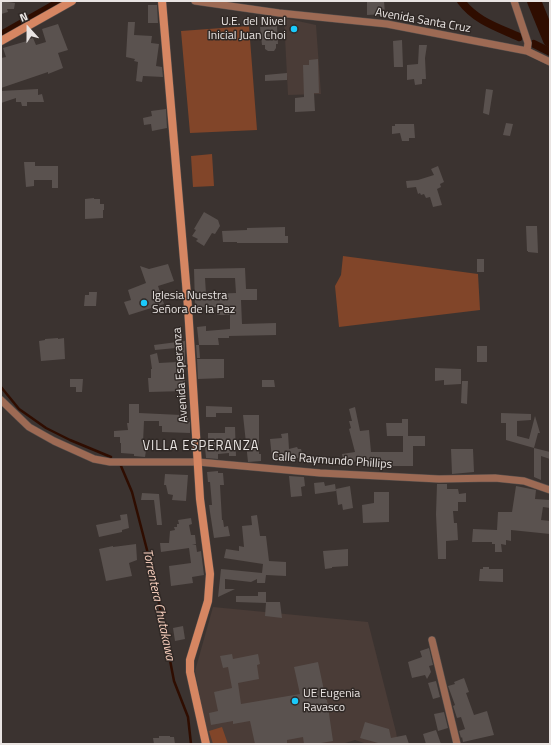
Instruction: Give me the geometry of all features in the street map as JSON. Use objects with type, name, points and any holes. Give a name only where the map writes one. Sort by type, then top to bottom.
[{"type":"main road","points":[[1,42],[72,1]]},
{"type":"main road","name":"Avenida Esperanza","points":[[162,1],[188,307],[200,499],[210,574],[208,601],[190,660],[206,744]]},
{"type":"street","name":"Avenida Santa Cruz","points":[[195,1],[279,13],[387,24],[527,51],[550,62]]},
{"type":"street","points":[[514,1],[528,43],[527,51]]},
{"type":"street","name":"Calle Raymundo Phillips","points":[[1,400],[29,427],[54,441],[94,458],[111,462],[198,462],[320,473],[439,479],[495,478],[524,481],[550,490]]},
{"type":"street","points":[[432,640],[457,744]]},
{"type":"shaded area","points":[[284,18],[316,25],[321,94],[288,95]]},
{"type":"shaded area","points":[[249,26],[257,130],[190,133],[181,31]]},
{"type":"shaded area","points":[[212,154],[214,186],[193,187],[191,156]]},
{"type":"shaded area","points":[[343,256],[478,274],[480,310],[339,327],[335,286],[341,275]]},
{"type":"shaded area","name":"UE Eugenia Ravasco","points":[[213,607],[368,622],[398,744],[367,744],[355,740],[342,744],[209,744],[195,671]]},
{"type":"shaded area","points":[[222,727],[228,744],[213,744],[209,731]]},
{"type":"building","points":[[1,1],[15,3],[14,9],[7,9],[8,12],[1,14]]},
{"type":"building","points":[[367,1],[384,1],[385,14],[367,15]]},
{"type":"building","points":[[148,5],[157,5],[158,23],[148,23]]},
{"type":"building","points":[[128,22],[135,22],[134,35],[152,36],[151,43],[159,44],[156,66],[162,67],[163,77],[143,76],[142,82],[136,81],[138,62],[134,61],[135,59],[126,57]]},
{"type":"building","points":[[58,24],[68,50],[58,53],[63,68],[1,88],[1,58],[6,57],[3,48],[33,38],[36,45],[46,42],[42,29]]},
{"type":"building","points":[[277,26],[278,44],[276,44],[274,51],[268,51],[265,49],[265,45],[262,45],[260,27]]},
{"type":"building","points":[[402,40],[403,67],[394,67],[393,41]]},
{"type":"building","points":[[419,45],[427,45],[425,58],[426,79],[422,79],[422,84],[415,85],[414,79],[407,80],[407,65],[418,64]]},
{"type":"building","points":[[318,59],[319,93],[314,93],[315,111],[295,112],[295,98],[304,97],[303,65],[309,65],[309,60]]},
{"type":"building","points":[[287,73],[287,80],[265,81],[265,75]]},
{"type":"building","points":[[38,89],[38,95],[42,94],[44,102],[27,102],[27,106],[22,106],[21,102],[16,102],[16,98],[1,103],[1,91]]},
{"type":"building","points":[[486,89],[493,90],[489,115],[483,113]]},
{"type":"building","points":[[166,109],[167,128],[152,131],[151,124],[144,125],[143,118],[152,116],[151,111]]},
{"type":"building","points":[[506,123],[513,124],[510,136],[503,135]]},
{"type":"building","points":[[395,124],[414,124],[415,138],[409,138],[409,141],[402,141],[400,133],[392,134],[392,126],[395,126]]},
{"type":"building","points":[[24,162],[35,162],[35,166],[58,166],[58,188],[52,188],[52,180],[34,180],[34,186],[26,187]]},
{"type":"building","points":[[438,166],[444,182],[440,184],[441,187],[437,189],[442,205],[433,207],[430,197],[426,198],[424,194],[418,194],[416,187],[407,188],[406,181],[418,180],[434,175],[431,169]]},
{"type":"building","points":[[85,199],[100,199],[100,204],[104,204],[103,218],[85,219]]},
{"type":"building","points":[[204,212],[218,220],[220,226],[215,234],[212,233],[204,246],[196,241],[198,239],[192,236],[196,230],[194,229]]},
{"type":"building","points":[[526,226],[537,226],[538,253],[527,251]]},
{"type":"building","points":[[285,227],[285,236],[288,236],[288,243],[223,242],[222,231],[247,230],[247,228]]},
{"type":"building","points":[[477,259],[484,259],[484,272],[477,272]]},
{"type":"building","points":[[168,264],[174,281],[158,286],[164,304],[129,315],[124,302],[131,300],[128,290],[146,283],[140,266],[149,269]]},
{"type":"building","points":[[245,268],[246,289],[257,289],[257,300],[241,300],[242,324],[276,323],[276,335],[229,336],[229,338],[218,338],[219,345],[199,345],[197,327],[206,326],[206,331],[230,329],[230,315],[217,315],[217,307],[195,307],[194,269]],"holes":[[[205,278],[235,278],[236,293],[206,294]]]},
{"type":"building","points":[[89,292],[97,292],[96,306],[84,306],[85,295],[89,295]]},
{"type":"building","points":[[64,338],[65,359],[41,361],[39,341]]},
{"type":"building","points":[[185,341],[185,391],[149,392],[148,378],[151,378],[152,369],[150,355],[157,353],[159,363],[177,362],[176,348],[155,350],[154,345]]},
{"type":"building","points":[[196,345],[199,345],[200,358],[197,358]]},
{"type":"building","points":[[477,346],[487,346],[487,362],[477,362]]},
{"type":"building","points":[[197,359],[224,359],[224,378],[198,379]]},
{"type":"building","points":[[435,368],[461,369],[461,384],[444,385],[444,380],[435,381]]},
{"type":"building","points":[[70,379],[83,379],[82,392],[76,392],[76,387],[70,387]]},
{"type":"building","points":[[262,380],[274,380],[275,387],[262,387]]},
{"type":"building","points":[[462,381],[468,381],[467,404],[461,403]]},
{"type":"building","points":[[129,404],[139,404],[139,413],[181,415],[181,413],[188,413],[190,433],[162,432],[162,426],[159,426],[159,421],[144,421],[143,443],[147,444],[145,457],[121,453],[120,437],[114,437],[114,431],[128,430],[127,423],[129,423]]},
{"type":"building","points":[[206,406],[232,407],[232,413],[216,413],[216,417],[206,417]]},
{"type":"building","points":[[355,407],[360,431],[369,430],[371,452],[403,452],[403,436],[425,436],[425,446],[413,446],[413,466],[371,466],[372,464],[368,464],[368,460],[344,463],[342,454],[355,452],[349,429],[351,428],[349,421],[352,421],[349,409]]},
{"type":"building","points":[[501,413],[531,414],[531,420],[517,421],[517,436],[529,439],[535,416],[540,433],[538,433],[534,448],[506,440],[506,423],[501,423]]},
{"type":"building","points":[[243,415],[259,415],[259,454],[261,454],[261,461],[248,462]]},
{"type":"building","points":[[402,419],[408,419],[408,436],[387,436],[386,423],[402,423]]},
{"type":"building","points":[[225,427],[235,427],[236,456],[229,456],[229,453],[218,454],[218,459],[206,458],[205,447],[208,447],[208,433],[225,433]]},
{"type":"building","points":[[288,433],[289,449],[297,447],[298,449],[301,449],[303,457],[285,460],[285,457],[272,458],[270,439],[282,438],[281,434]]},
{"type":"building","points":[[534,448],[550,452],[550,459],[541,456],[541,480],[534,477]]},
{"type":"building","points":[[451,449],[473,449],[474,472],[452,474]]},
{"type":"building","points":[[218,471],[218,473],[223,473],[224,485],[220,485],[222,520],[224,527],[228,526],[230,536],[214,538],[209,505],[212,505],[210,482],[208,482],[207,472]]},
{"type":"building","points":[[165,474],[188,475],[186,501],[172,500],[173,495],[168,494],[166,485],[164,485]]},
{"type":"building","points":[[289,476],[304,477],[305,486],[301,487],[302,496],[291,497]]},
{"type":"building","points":[[324,482],[325,486],[335,484],[336,491],[315,494],[314,483]]},
{"type":"building","points":[[437,484],[447,484],[447,489],[458,489],[459,494],[466,493],[466,502],[458,502],[458,511],[453,511],[454,523],[457,523],[458,540],[446,541],[446,559],[438,559],[436,514]]},
{"type":"building","points":[[350,486],[353,508],[343,510],[342,504],[338,505],[336,489]]},
{"type":"building","points":[[516,486],[536,490],[535,499],[550,500],[550,508],[543,507],[541,520],[550,521],[550,534],[511,530],[511,541],[506,540],[506,545],[501,544],[502,552],[495,552],[495,544],[492,544],[492,542],[472,542],[473,529],[497,530],[498,512],[512,512]]},
{"type":"building","points":[[374,492],[389,492],[389,522],[363,523],[362,505],[374,503]]},
{"type":"building","points":[[142,493],[159,494],[162,525],[157,525],[154,500],[141,500]]},
{"type":"building","points":[[127,514],[129,528],[122,530],[122,532],[99,537],[96,525],[121,520],[120,515]]},
{"type":"building","points":[[257,515],[260,536],[266,536],[269,561],[286,562],[286,576],[266,575],[265,583],[257,583],[257,579],[251,582],[225,579],[225,589],[235,589],[218,597],[221,569],[262,573],[263,564],[224,558],[226,549],[239,551],[239,546],[244,547],[242,526],[252,525],[251,516]]},
{"type":"building","points":[[191,518],[192,524],[189,525],[191,535],[195,535],[196,544],[192,545],[196,545],[197,552],[201,551],[204,575],[192,577],[193,583],[171,586],[169,566],[191,563],[189,548],[161,552],[160,543],[169,543],[170,531],[175,530],[174,527],[177,527],[177,524],[179,524],[178,520]]},
{"type":"building","points":[[136,544],[137,560],[129,563],[132,576],[106,581],[99,549]]},
{"type":"building","points":[[348,549],[348,566],[325,569],[323,551]]},
{"type":"building","points":[[483,567],[489,567],[489,569],[503,569],[503,582],[479,581],[480,569],[483,569]]},
{"type":"building","points":[[258,592],[266,592],[266,602],[280,602],[282,618],[265,616],[266,603],[236,602],[236,596],[258,596]]},
{"type":"building","points":[[183,626],[185,639],[175,641],[173,628]]},
{"type":"building","points":[[429,648],[433,665],[429,666],[431,672],[427,679],[425,675],[412,678],[408,662],[422,657],[420,651]]},
{"type":"building","points":[[232,654],[233,659],[258,654],[260,664],[257,665],[259,679],[238,683],[241,704],[300,694],[294,667],[318,662],[327,700],[333,741],[304,744],[303,737],[287,740],[287,744],[255,744],[250,721],[233,724],[233,721],[211,725],[209,713],[218,711],[214,692],[232,688],[228,667],[223,668],[220,656]]},
{"type":"building","points":[[464,678],[469,692],[466,693],[474,715],[487,711],[494,735],[463,742],[459,731],[465,729],[461,717],[457,718],[453,706],[455,705],[448,686],[455,684],[454,682]]},
{"type":"building","points":[[436,681],[440,697],[433,699],[428,683]]},
{"type":"building","points":[[444,712],[448,728],[438,731],[434,714]]},
{"type":"building","points":[[365,722],[389,729],[391,738],[406,735],[409,744],[378,744],[360,738]]},
{"type":"building","points":[[436,730],[441,744],[426,744],[423,734]]},
{"type":"building","points":[[159,736],[174,737],[175,744],[154,744],[153,738],[159,738]]},
{"type":"waterway","points":[[1,35],[61,1]]},
{"type":"waterway","points":[[461,1],[480,19],[519,37]]},
{"type":"waterway","points":[[534,1],[550,40]]},
{"type":"waterway","points":[[534,44],[550,52]]},
{"type":"waterway","name":"Torrentera Chutakawa","points":[[1,387],[19,409],[46,428],[111,457]]},
{"type":"waterway","name":"Torrentera Chutakawa","points":[[121,466],[132,492],[154,577],[174,681],[188,717],[191,744]]},
{"type":"place","name":"U.E. del Nivel Inicial Juan Choi","points":[[294,29]]},
{"type":"place","name":"Iglesia Nuestra Señora de la Paz","points":[[144,303]]},
{"type":"place","name":"UE Eugenia Ravasco","points":[[295,701]]},
{"type":"district","name":"VILLA ESPERANZA","points":[[201,447]]}]
